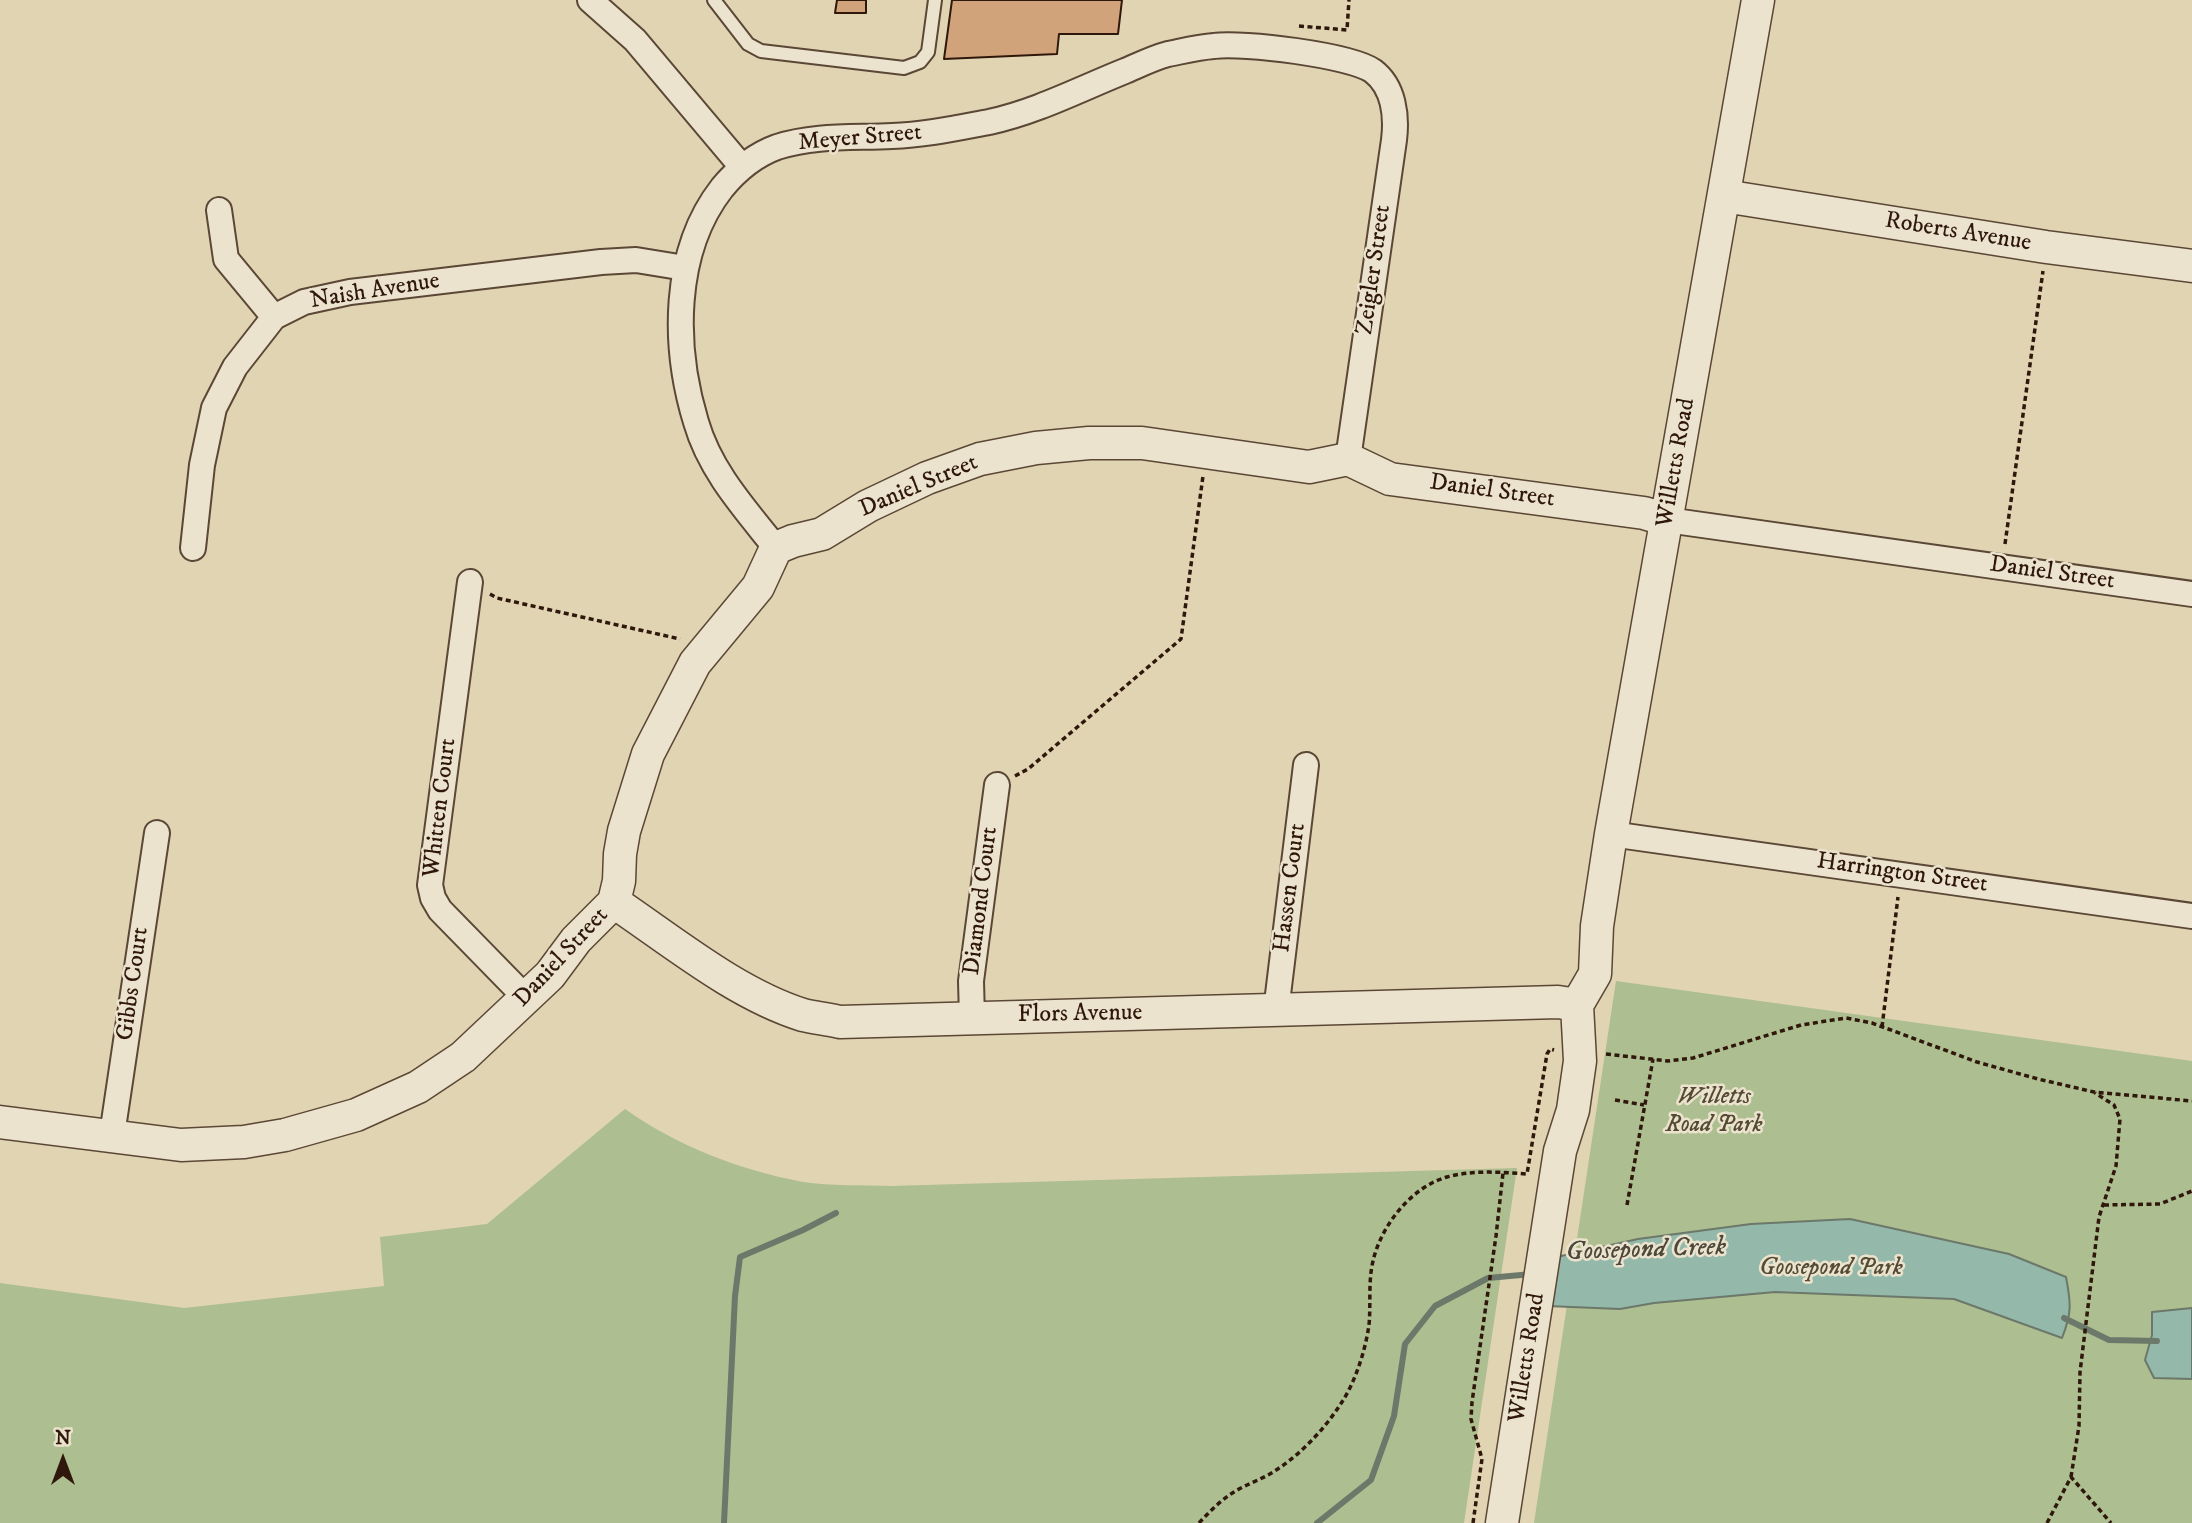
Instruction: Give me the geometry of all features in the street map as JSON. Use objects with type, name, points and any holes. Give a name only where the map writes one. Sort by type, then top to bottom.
[{"type":"street","points":[[590,0],[635,40],[742,167]]},
{"type":"street","name":"Willetts Road","points":[[1502,1523],[1560,1151],[1558,1109],[1562,1055],[1556,1016],[1568,1004],[1597,926],[1758,0]]},
{"type":"street","name":"Meyer Street","points":[[776,548],[726,485],[710,457],[696,423],[682,344],[685,268],[694,238],[708,206],[742,167],[774,148],[818,137],[938,132],[1013,116],[1165,55],[1215,45],[1260,47],[1330,57],[1358,64],[1385,83]]},
{"type":"street","name":"Zeigler Street","points":[[1348,459],[1396,125],[1385,83]]},
{"type":"street","name":"Roberts Avenue","points":[[1724,196],[2046,247],[2192,266]]},
{"type":"street","points":[[219,210],[226,259],[274,317]]},
{"type":"street","name":"Naish Avenue","points":[[193,548],[202,465],[214,408],[235,367],[274,317],[304,302],[350,292],[601,262],[636,260],[685,268]]},
{"type":"street","name":"Daniel Street","points":[[0,1122],[181,1145],[244,1142],[285,1135],[356,1115],[418,1087],[463,1057],[550,975],[576,940],[614,902],[624,831],[648,754],[689,675],[705,651],[758,587],[776,548],[822,534],[868,506],[926,478],[980,459],[1036,448],[1089,443],[1142,443],[1309,467],[1348,459],[1390,479],[1644,513],[1667,520],[2192,594]]},
{"type":"street","name":"Whitten Court","points":[[470,582],[430,885],[440,910],[526,998]]},
{"type":"street","name":"Hassen Court","points":[[1276,1011],[1306,765]]},
{"type":"street","name":"Diamond Court","points":[[972,1018],[971,981],[997,785]]},
{"type":"street","name":"Gibbs Court","points":[[112,1135],[157,833]]},
{"type":"street","name":"Harrington Street","points":[[1611,834],[2192,916]]},
{"type":"street","name":"Flors Avenue","points":[[614,902],[764,999],[804,1015],[840,1022],[1568,1004]]},
{"type":"lane","points":[[714,0],[748,44],[761,51],[904,68],[920,62],[928,52],[935,0]]},
{"type":"path","points":[[1299,26],[1347,30],[1349,0]]},
{"type":"path","points":[[2002,567],[2046,247]]},
{"type":"path","points":[[997,785],[1028,769],[1181,639],[1206,451]]},
{"type":"path","points":[[470,582],[497,598],[688,641],[705,651]]},
{"type":"path","points":[[1882,1027],[1901,874]]},
{"type":"path","points":[[1605,1054],[1668,1061],[1693,1058],[1822,1020],[1846,1018],[1882,1027],[1977,1062],[2094,1092],[2192,1101]]},
{"type":"path","points":[[1199,1523],[1216,1505],[1238,1489],[1273,1472],[1301,1451],[1341,1404],[1363,1353],[1369,1325],[1372,1263],[1379,1242],[1392,1219],[1408,1201],[1444,1178],[1471,1172],[1527,1174],[1547,1054],[1550,1049],[1554,1050]]},
{"type":"path","points":[[1627,1205],[1653,1059]]},
{"type":"path","points":[[2048,1523],[2071,1477],[2079,1426],[2080,1372],[2099,1217],[2116,1166],[2120,1119],[2114,1105],[2094,1092]]},
{"type":"path","points":[[1615,1100],[1645,1105]]},
{"type":"path","points":[[1473,1523],[1482,1459],[1471,1419],[1503,1172]]},
{"type":"path","points":[[2104,1205],[2160,1204],[2192,1191]]},
{"type":"path","points":[[2071,1477],[2111,1523]]},
{"type":"green space","name":"Goosepond Park","points":[[1616,981],[2192,1061],[2192,1523],[1534,1523]]},
{"type":"green space","points":[[625,1109],[666,1134],[710,1155],[779,1177],[824,1184],[890,1186],[1517,1168],[1464,1523],[0,1523],[0,1283],[184,1308],[384,1286],[380,1237],[487,1224]]},
{"type":"water","points":[[1850,1219],[2009,1254],[2066,1277],[2070,1308],[2062,1338],[1954,1299],[1775,1292],[1654,1303],[1620,1309],[1547,1306],[1552,1258],[1638,1239],[1751,1224]]},
{"type":"water","points":[[2192,1308],[2192,1379],[2154,1378],[2145,1360],[2152,1335],[2152,1312]]},
{"type":"building","points":[[837,0],[866,0],[866,13],[835,13]]},
{"type":"building","points":[[952,0],[1122,0],[1118,34],[1059,34],[1057,54],[944,59]]},
{"type":"waterway","points":[[724,1523],[735,1296],[740,1257],[836,1213]]},
{"type":"waterway","name":"Goosepond Creek","points":[[1317,1523],[1371,1480],[1394,1416],[1405,1344],[1435,1306],[1488,1278],[1532,1274]]},
{"type":"waterway","name":"Goosepond Creek","points":[[2064,1318],[2109,1340],[2157,1341]]},
{"type":"park label","name":"Willetts Road Park","points":[[1714,1112]]}]
